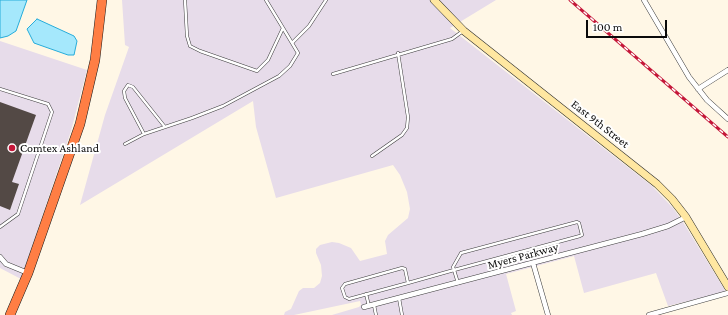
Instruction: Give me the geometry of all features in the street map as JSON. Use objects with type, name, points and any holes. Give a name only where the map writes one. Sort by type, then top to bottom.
[{"type":"highway","points":[[10,315],[28,273],[81,118],[95,60],[102,0]]},
{"type":"street","name":"East 9th Street","points":[[434,0],[464,31],[646,174],[672,199],[686,217],[728,287]]},
{"type":"street","points":[[644,0],[698,89],[707,100],[728,119]]},
{"type":"street","points":[[698,89],[728,70]]},
{"type":"street","name":"Myers Parkway","points":[[364,307],[661,229],[686,217]]},
{"type":"street","points":[[0,257],[6,264],[28,273]]},
{"type":"street","points":[[532,263],[548,315]]},
{"type":"street","points":[[649,315],[728,293]]},
{"type":"lane","points":[[185,0],[187,36],[190,46],[257,71],[262,68],[268,60],[283,28]]},
{"type":"lane","points":[[125,144],[144,134],[223,106],[272,81],[290,66],[298,53],[266,0]]},
{"type":"lane","points":[[292,43],[309,26],[326,0]]},
{"type":"lane","points":[[333,74],[398,53],[452,38],[464,31]]},
{"type":"lane","points":[[372,156],[402,135],[407,128],[408,117],[398,53]]},
{"type":"lane","points":[[144,134],[125,98],[124,91],[128,86],[133,87],[165,127]]},
{"type":"lane","points":[[0,89],[48,104],[52,112],[18,214],[0,227]]},
{"type":"lane","points":[[408,283],[405,270],[402,268],[343,286],[346,299],[408,283],[454,270],[580,236],[582,235],[579,223],[577,222],[461,253],[454,265],[454,270],[458,283]]},
{"type":"lane","points":[[366,294],[376,315]]},
{"type":"lane","points":[[399,298],[402,315]]},
{"type":"shaded area","points":[[122,0],[496,0],[450,28],[652,186],[673,208],[683,222],[726,292],[668,306],[656,273],[584,293],[574,256],[506,274],[516,311],[511,313],[512,315],[332,315],[359,307],[361,305],[360,301],[294,315],[284,315],[285,312],[291,309],[299,291],[303,288],[314,288],[320,283],[322,276],[321,265],[316,249],[320,245],[332,242],[339,243],[351,248],[360,261],[387,254],[385,241],[388,235],[408,218],[410,209],[407,192],[400,175],[393,165],[276,198],[256,127],[253,101],[80,205],[105,115],[129,47],[125,45]]},
{"type":"shaded area","points":[[0,41],[87,70],[71,131],[21,279],[0,268]]},
{"type":"water","points":[[0,0],[27,0],[16,31],[8,36],[0,38]]},
{"type":"water","points":[[37,19],[74,36],[77,41],[74,55],[68,55],[34,43],[27,29]]},
{"type":"building","name":"Comtex Ashland","points":[[0,102],[36,115],[12,182],[19,184],[10,210],[0,206]]},
{"type":"railway","points":[[570,0],[728,137]]},
{"type":"place","name":"Comtex Ashland","points":[[12,148]]}]
